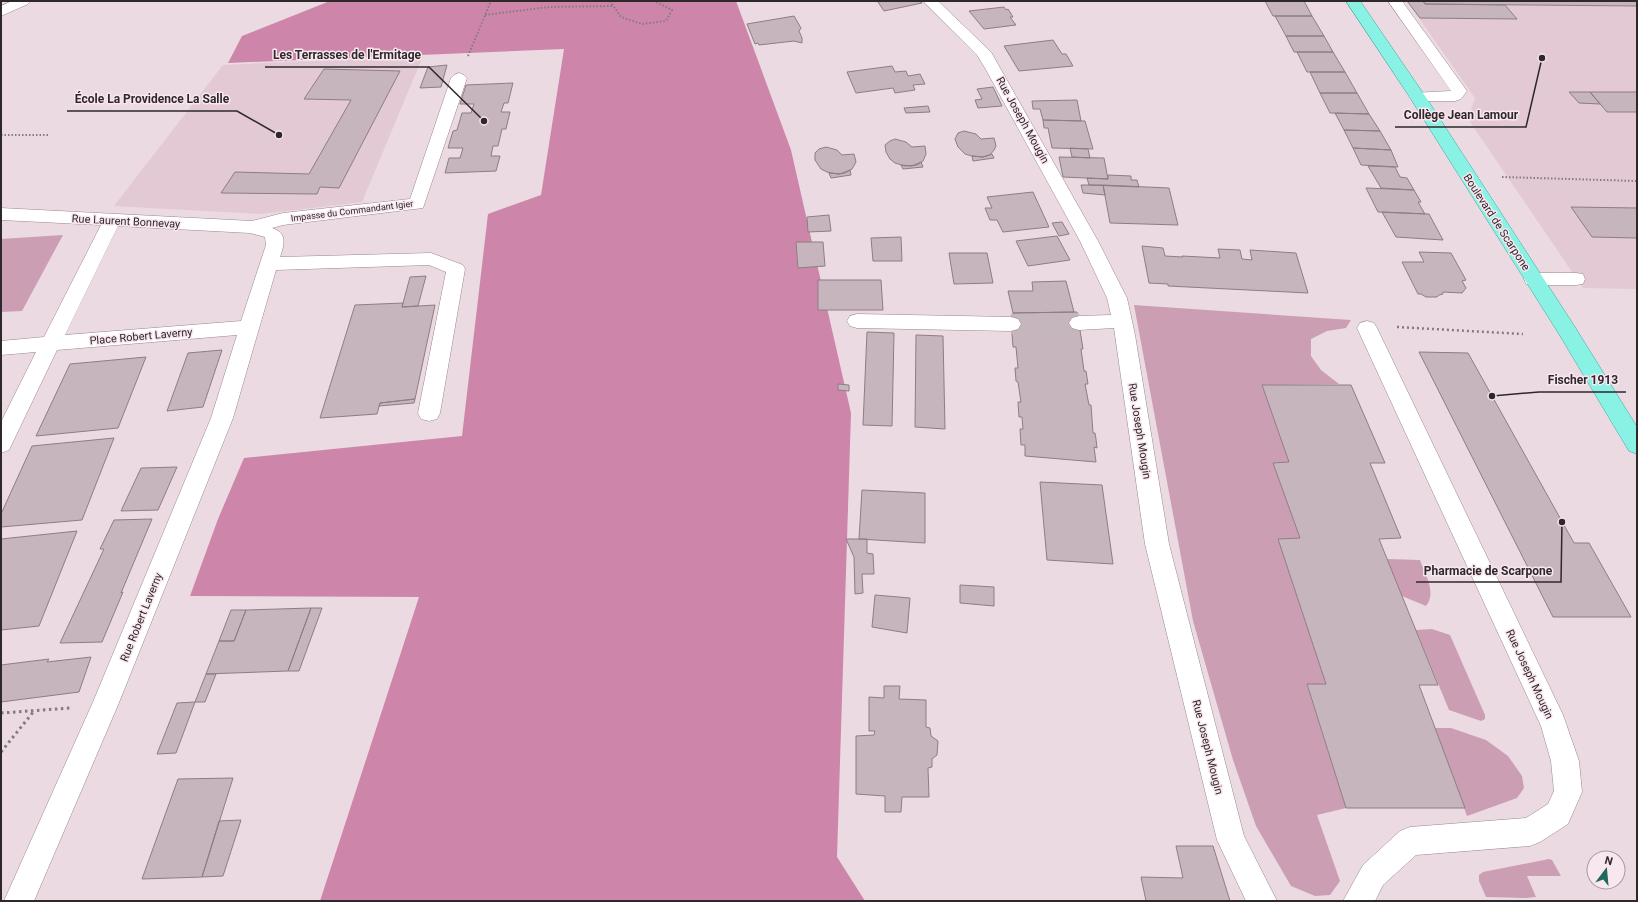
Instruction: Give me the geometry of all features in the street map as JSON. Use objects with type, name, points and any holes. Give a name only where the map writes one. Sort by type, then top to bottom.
[{"type":"main road","name":"Boulevard de Scarpone","points":[[1353,1],[1371,31],[1417,96],[1566,329],[1637,445]]},
{"type":"street","points":[[1,12],[23,1]]},
{"type":"street","name":"Rue Joseph Mougin","points":[[930,1],[983,52],[1089,241],[1117,298],[1122,321],[1157,544],[1231,840],[1262,901]]},
{"type":"street","points":[[1395,1],[1459,91],[1455,96],[1417,96]]},
{"type":"street","name":"Impasse du Commandant Igier","points":[[252,227],[283,219],[417,204],[459,78]]},
{"type":"street","name":"Rue Laurent Bonnevay","points":[[1,214],[252,227]]},
{"type":"street","points":[[1,444],[112,220]]},
{"type":"street","points":[[250,327],[276,246],[273,234],[252,227]]},
{"type":"street","points":[[269,264],[431,259],[456,270],[429,413]]},
{"type":"street","points":[[1533,279],[1576,279]]},
{"type":"street","points":[[857,321],[1011,324]]},
{"type":"street","points":[[1079,323],[1122,321]]},
{"type":"street","name":"Place Robert Laverny","points":[[1,348],[250,327]]},
{"type":"street","name":"Rue Robert Laverny","points":[[19,901],[105,705],[222,418],[250,327]]},
{"type":"street","name":"Rue Joseph Mougin","points":[[1358,901],[1373,875],[1410,841],[1530,832],[1558,814],[1568,792],[1565,761],[1554,724],[1367,328]]},
{"type":"path","points":[[459,78],[491,1]]},
{"type":"path","points":[[610,1],[621,17],[642,24],[666,21],[672,10],[654,1]]},
{"type":"path","points":[[485,15],[549,7],[614,6]]},
{"type":"path","points":[[1,135],[48,135]]},
{"type":"path","points":[[1468,176],[1637,181]]},
{"type":"path","points":[[1396,327],[1522,334]]},
{"type":"path","points":[[1,713],[105,705]]},
{"type":"path","points":[[1,752],[35,711]]},
{"type":"shaded area","points":[[330,1],[736,1],[791,150],[851,413],[837,857],[865,901],[320,901],[419,597],[190,596],[218,519],[244,458],[462,436],[488,214],[541,195],[564,49],[228,63],[242,36]]},
{"type":"shaded area","points":[[1407,1],[1637,1],[1637,289],[1583,288],[1468,119],[1475,98]]},
{"type":"shaded area","points":[[423,56],[362,202],[261,214],[114,206],[223,65]]},
{"type":"shaded area","points":[[63,235],[22,311],[1,312],[1,239]]},
{"type":"shaded area","points":[[1134,305],[1351,320],[1346,328],[1327,331],[1311,339],[1311,356],[1321,370],[1339,384],[1262,385],[1289,462],[1273,463],[1300,538],[1278,539],[1326,684],[1307,685],[1346,808],[1317,815],[1340,881],[1330,895],[1315,896],[1291,886],[1256,826],[1233,760],[1193,621]]},
{"type":"shaded area","points":[[1387,559],[1420,560],[1430,589],[1429,601],[1426,606],[1402,596]]},
{"type":"shaded area","points":[[1432,629],[1450,635],[1485,715],[1485,719],[1481,721],[1449,710],[1416,630]]},
{"type":"shaded area","points":[[1435,728],[1451,728],[1486,740],[1508,756],[1522,776],[1524,788],[1517,798],[1467,816]]},
{"type":"shaded area","points":[[1549,859],[1552,860],[1561,876],[1527,876],[1536,897],[1486,897],[1479,881],[1479,875],[1483,872]]},
{"type":"building","points":[[919,1],[922,3],[884,11],[878,2]]},
{"type":"building","points":[[1265,1],[1304,1],[1312,16],[1273,16]]},
{"type":"building","points":[[1407,1],[1423,1],[1425,4],[1505,5],[1517,19],[1420,18]]},
{"type":"building","points":[[1423,1],[1637,1],[1637,6],[1425,4]]},
{"type":"building","points":[[1004,7],[1006,10],[1008,9],[1013,17],[1010,17],[1016,25],[984,29],[969,11]]},
{"type":"building","points":[[794,16],[801,28],[799,31],[802,38],[802,43],[794,41],[759,45],[758,43],[755,44],[747,24]]},
{"type":"building","points":[[1275,16],[1312,16],[1324,36],[1286,36]]},
{"type":"building","points":[[1286,36],[1324,36],[1333,52],[1294,52]]},
{"type":"building","points":[[1053,40],[1062,54],[1066,54],[1073,66],[1019,71],[1004,46]]},
{"type":"building","points":[[1297,52],[1333,52],[1345,72],[1307,72]]},
{"type":"building","points":[[447,65],[441,87],[420,88],[428,67]]},
{"type":"building","points":[[892,66],[895,72],[906,71],[908,76],[920,74],[925,84],[913,85],[915,90],[895,93],[893,88],[856,93],[847,72]]},
{"type":"building","points":[[324,69],[400,71],[339,188],[320,187],[317,194],[221,193],[235,172],[309,174],[351,100],[304,99]]},
{"type":"building","points":[[1310,72],[1345,72],[1357,93],[1320,93]]},
{"type":"building","points":[[513,83],[508,103],[504,103],[501,112],[510,112],[506,129],[502,129],[498,146],[493,146],[491,156],[500,156],[496,171],[445,173],[449,158],[460,158],[463,148],[448,148],[453,131],[457,130],[462,113],[471,113],[474,104],[460,104],[466,85]]},
{"type":"building","points":[[993,87],[1002,106],[978,108],[975,100],[982,99],[977,89]]},
{"type":"building","points":[[1569,92],[1590,92],[1600,104],[1579,103]]},
{"type":"building","points":[[1590,92],[1637,92],[1637,112],[1607,112]]},
{"type":"building","points":[[1320,93],[1357,93],[1369,114],[1330,113]]},
{"type":"building","points":[[1077,100],[1081,121],[1043,120],[1040,109],[1033,109],[1032,101]]},
{"type":"building","points":[[928,106],[930,112],[906,113],[904,108]]},
{"type":"building","points":[[1335,113],[1369,114],[1380,131],[1344,130]]},
{"type":"building","points":[[1043,120],[1085,121],[1093,149],[1052,148],[1048,128],[1044,128]]},
{"type":"building","points":[[1344,130],[1380,131],[1391,150],[1353,148]]},
{"type":"building","points":[[964,131],[976,134],[981,139],[994,138],[996,146],[994,150],[990,155],[983,157],[965,154],[958,147],[955,139],[958,133]]},
{"type":"building","points":[[895,139],[906,142],[912,147],[925,146],[926,154],[923,161],[917,165],[905,166],[895,163],[890,159],[886,152],[885,145]]},
{"type":"building","points":[[826,147],[837,150],[842,155],[854,154],[856,162],[852,169],[845,173],[837,174],[821,169],[815,160],[815,153],[819,149]]},
{"type":"building","points":[[1070,148],[1088,149],[1090,158],[1072,157]]},
{"type":"building","points":[[1353,148],[1391,150],[1398,167],[1361,165]]},
{"type":"building","points":[[992,154],[994,158],[973,161],[972,156],[983,157]]},
{"type":"building","points":[[1059,157],[1104,158],[1108,179],[1063,177]]},
{"type":"building","points":[[921,162],[923,167],[903,169],[901,165],[912,166]]},
{"type":"building","points":[[1368,166],[1395,167],[1400,177],[1407,178],[1414,190],[1381,188]]},
{"type":"building","points":[[850,170],[851,175],[831,178],[829,173],[840,174]]},
{"type":"building","points":[[1108,175],[1131,176],[1131,180],[1137,180],[1139,187],[1089,185],[1087,178],[1108,179]]},
{"type":"building","points":[[1081,185],[1103,185],[1105,195],[1083,193]]},
{"type":"building","points":[[1103,185],[1169,188],[1178,225],[1110,223]]},
{"type":"building","points":[[1366,188],[1414,190],[1421,202],[1418,202],[1425,214],[1378,212]]},
{"type":"building","points":[[1033,192],[1049,227],[1003,232],[997,220],[990,220],[985,208],[992,208],[987,197]]},
{"type":"building","points":[[1571,207],[1637,208],[1637,238],[1592,237]]},
{"type":"building","points":[[1382,212],[1429,214],[1443,240],[1396,237]]},
{"type":"building","points":[[829,215],[831,231],[808,232],[807,217]]},
{"type":"building","points":[[1062,222],[1069,234],[1059,236],[1052,223]]},
{"type":"building","points":[[1057,236],[1070,260],[1028,266],[1016,241]]},
{"type":"building","points":[[901,237],[902,261],[873,261],[871,238]]},
{"type":"building","points":[[796,242],[823,242],[825,266],[798,268]]},
{"type":"building","points":[[1142,246],[1163,248],[1165,256],[1183,257],[1182,256],[1220,258],[1218,249],[1240,250],[1242,259],[1252,260],[1250,250],[1296,253],[1308,293],[1168,286],[1168,284],[1149,283]]},
{"type":"building","points":[[1419,252],[1451,253],[1466,280],[1462,281],[1466,288],[1462,293],[1443,292],[1443,294],[1437,297],[1426,297],[1418,294],[1402,262],[1424,262]]},
{"type":"building","points":[[949,253],[987,253],[993,283],[954,284]]},
{"type":"building","points":[[426,276],[418,306],[402,307],[410,277]]},
{"type":"building","points":[[818,280],[881,280],[883,310],[818,310]]},
{"type":"building","points":[[1066,281],[1074,312],[1013,313],[1008,291],[1033,291],[1032,282]]},
{"type":"building","points":[[403,303],[402,307],[435,305],[415,399],[380,403],[377,414],[320,418],[355,305]]},
{"type":"building","points":[[1077,312],[1083,349],[1081,349],[1084,371],[1086,371],[1088,384],[1085,384],[1089,405],[1091,405],[1093,433],[1095,433],[1096,439],[1097,448],[1094,447],[1096,462],[1025,456],[1025,445],[1021,445],[1020,429],[1023,429],[1022,417],[1019,417],[1018,402],[1021,402],[1018,382],[1016,381],[1015,368],[1018,368],[1016,347],[1013,347],[1011,321],[1014,321],[1013,313]]},
{"type":"building","points":[[867,332],[894,333],[892,426],[863,425]]},
{"type":"building","points":[[916,335],[943,336],[945,429],[915,427]]},
{"type":"building","points":[[222,350],[203,407],[167,411],[188,353]]},
{"type":"building","points":[[1419,352],[1468,353],[1574,543],[1589,543],[1631,617],[1553,617]]},
{"type":"building","points":[[146,357],[118,428],[36,436],[70,364]]},
{"type":"building","points":[[838,384],[849,385],[849,391],[838,390]]},
{"type":"building","points":[[1262,385],[1351,385],[1385,463],[1370,463],[1401,538],[1379,539],[1438,685],[1419,685],[1465,808],[1346,808],[1307,684],[1326,684],[1278,539],[1300,538],[1273,463],[1289,462]]},
{"type":"building","points":[[415,399],[414,403],[379,406],[380,403]]},
{"type":"building","points":[[114,438],[82,520],[1,527],[1,514],[32,446]]},
{"type":"building","points":[[177,467],[158,510],[121,511],[141,468]]},
{"type":"building","points":[[1040,482],[1102,485],[1113,564],[1047,560]]},
{"type":"building","points":[[862,490],[925,493],[925,543],[859,539]]},
{"type":"building","points":[[152,519],[102,642],[60,643],[104,549],[100,549],[114,520]]},
{"type":"building","points":[[77,531],[39,626],[1,630],[1,539]]},
{"type":"building","points":[[846,539],[867,539],[867,553],[873,554],[874,574],[862,574],[863,593],[855,594],[854,557]]},
{"type":"building","points":[[960,585],[994,587],[994,606],[960,603]]},
{"type":"building","points":[[875,595],[910,598],[907,633],[872,627]]},
{"type":"building","points":[[311,608],[322,608],[299,671],[288,671]]},
{"type":"building","points":[[311,608],[288,671],[206,674],[219,641],[234,641],[246,610]]},
{"type":"building","points":[[231,610],[246,610],[234,641],[219,641]]},
{"type":"building","points":[[91,657],[79,692],[1,702],[1,665],[49,659],[47,662]]},
{"type":"building","points":[[206,674],[216,674],[205,702],[195,702]]},
{"type":"building","points":[[884,686],[900,686],[899,699],[926,700],[926,727],[930,728],[931,736],[938,741],[937,755],[932,759],[932,767],[928,768],[929,797],[902,797],[901,812],[885,812],[885,796],[856,794],[856,736],[874,735],[875,731],[869,731],[869,697],[884,698]]},
{"type":"building","points":[[195,702],[176,753],[157,754],[177,703]]},
{"type":"building","points":[[233,778],[202,877],[142,879],[178,779]]},
{"type":"building","points":[[241,820],[223,876],[202,877],[219,821]]},
{"type":"building","points":[[1176,846],[1213,846],[1230,901],[1146,901],[1141,877],[1183,878]]},
{"type":"tunnel","points":[[1011,324],[1079,323]]},
{"type":"place","name":"Collège Jean Lamour","points":[[1542,58]]},
{"type":"place","name":"Les Terrasses de l'Ermitage","points":[[484,121]]},
{"type":"place","name":"École La Providence La Salle","points":[[279,135]]},
{"type":"place","name":"Fischer 1913","points":[[1492,396]]},
{"type":"place","name":"Pharmacie de Scarpone","points":[[1562,522]]}]
